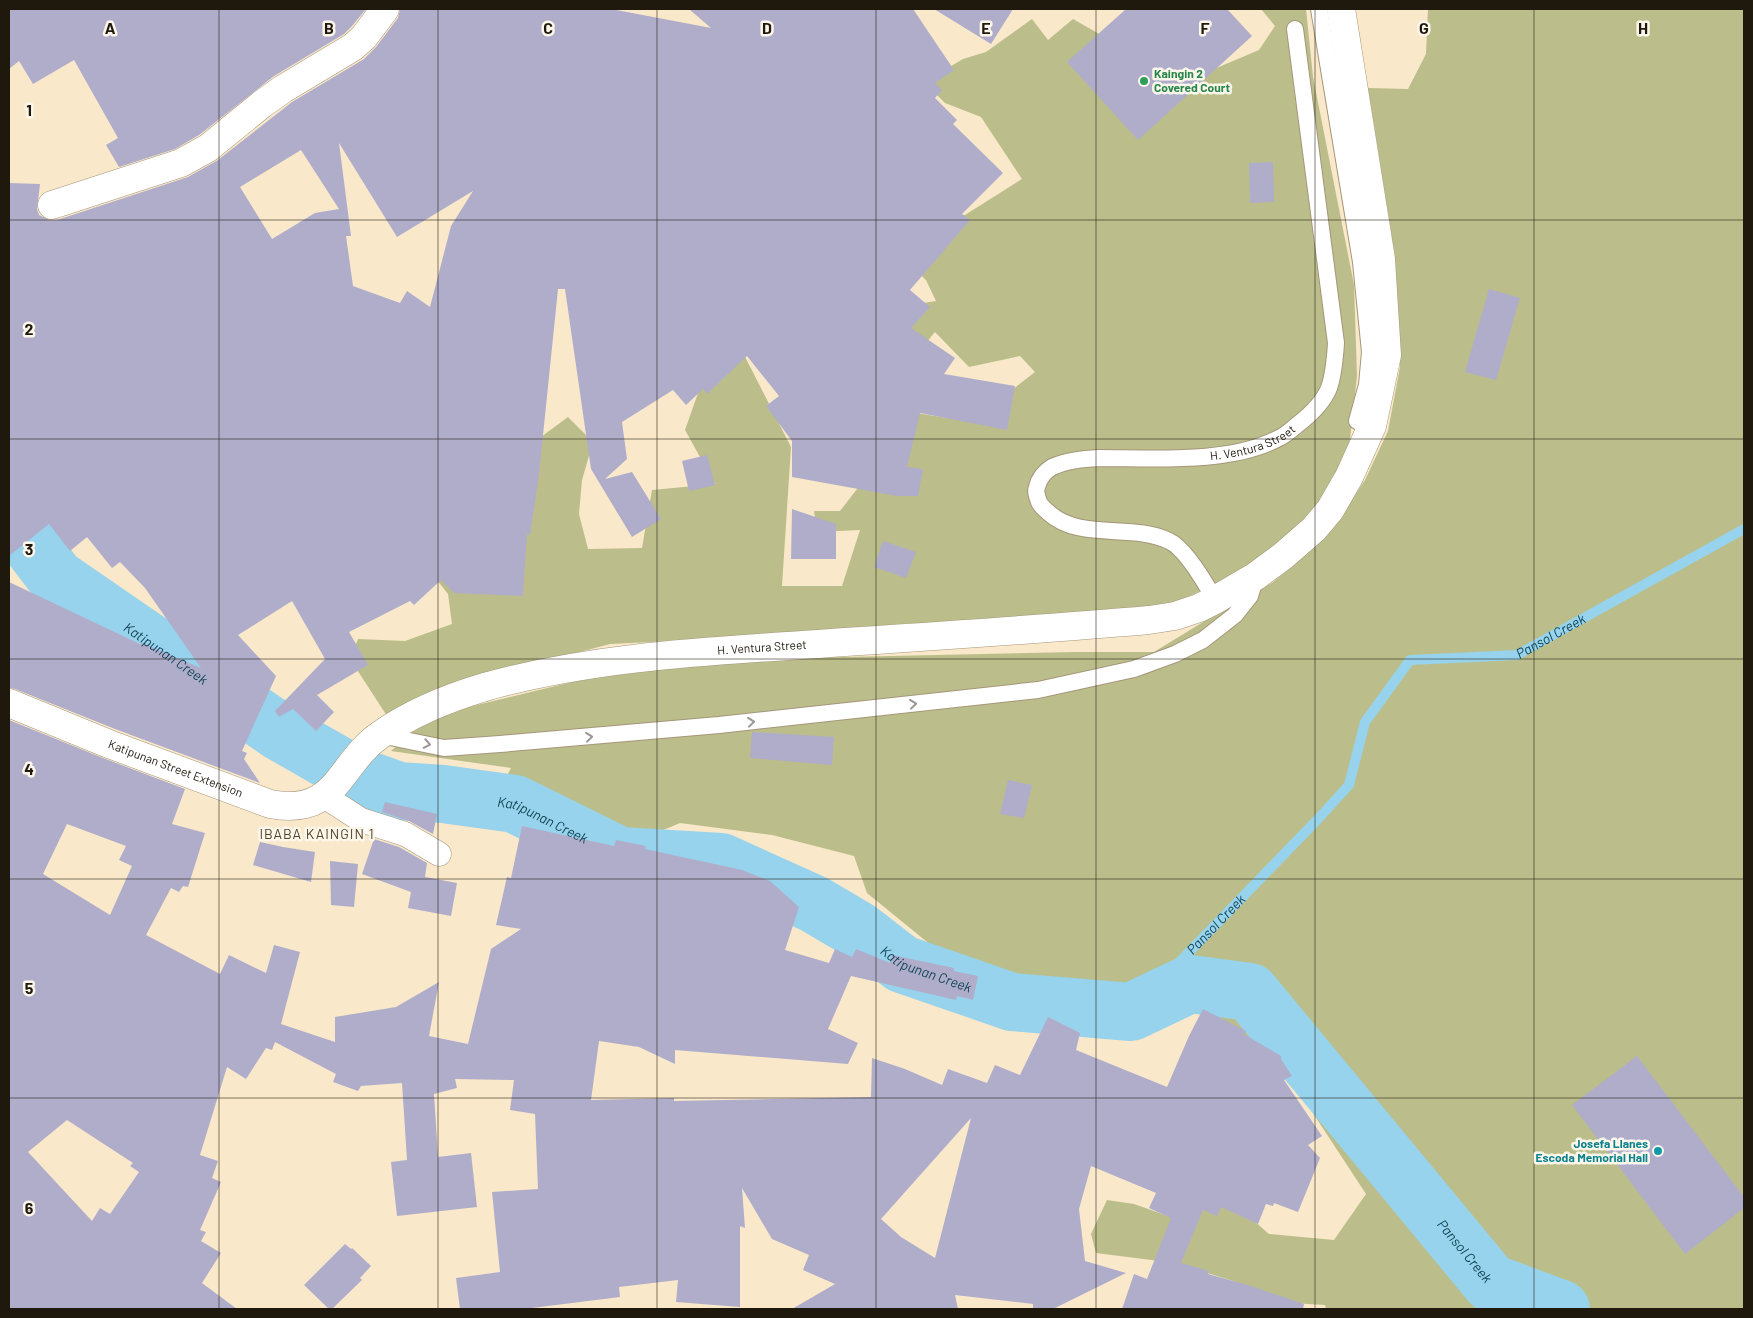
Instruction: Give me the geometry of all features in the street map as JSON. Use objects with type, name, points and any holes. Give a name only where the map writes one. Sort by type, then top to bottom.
[{"type":"street","points":[[52,205],[181,163],[208,148],[282,89],[353,48],[364,37],[385,9]]},
{"type":"street","name":"H. Ventura Street","points":[[332,789],[372,742],[414,714],[451,698],[547,672],[610,662],[703,652],[1149,620],[1175,616],[1199,608],[1256,576],[1314,530],[1330,510],[1350,477],[1372,426],[1387,355],[1381,259],[1342,9]]},
{"type":"street","name":"Katipunan Street Extension","points":[[9,704],[108,744],[270,804],[283,807],[297,807],[332,789]]},
{"type":"street","points":[[332,789],[361,820],[405,834],[438,854]]},
{"type":"lane","points":[[1319,9],[1361,262],[1370,352],[1367,385],[1357,421]]},
{"type":"lane","name":"H. Ventura Street","points":[[1215,600],[1181,550],[1169,541],[1147,535],[1074,526],[1055,518],[1040,505],[1036,491],[1039,478],[1050,469],[1065,461],[1096,458],[1211,457],[1247,451],[1280,438],[1303,421],[1317,408],[1328,389],[1334,371],[1336,343],[1295,29]]},
{"type":"lane","points":[[372,742],[444,748],[500,744],[719,725],[1038,690],[1134,669],[1175,654],[1203,640],[1235,614],[1250,596],[1256,576]]},
{"type":"green space","points":[[1261,9],[1306,9],[1313,77],[1354,285],[1357,376],[1349,448],[1313,514],[1254,564],[1166,608],[1062,622],[610,644],[482,678],[389,719],[350,659],[358,639],[405,641],[452,624],[448,594],[413,550],[518,454],[568,417],[593,442],[582,480],[579,514],[588,549],[642,548],[652,490],[715,484],[685,430],[704,376],[738,343],[791,447],[782,586],[842,586],[860,530],[817,532],[814,511],[840,511],[864,480],[897,410],[1004,427],[1012,390],[1035,372],[1020,356],[969,367],[935,332],[902,372],[911,305],[936,301],[926,280],[905,261],[934,219],[965,215],[1022,179],[981,117],[945,103],[924,82],[963,59],[986,52],[1032,19],[1048,40],[1073,19],[1101,35],[1200,75],[1259,50],[1275,26]]},
{"type":"green space","points":[[1428,9],[1744,9],[1744,1309],[1326,1309],[1325,1305],[1290,1303],[1233,1281],[1175,1263],[1096,1253],[1091,1234],[1107,1200],[1134,1204],[1185,1222],[1199,1191],[1238,1207],[1269,1234],[1334,1240],[1366,1194],[1290,1078],[1225,1040],[1201,1012],[1141,1024],[948,959],[867,893],[854,856],[772,835],[680,823],[627,845],[501,787],[511,768],[391,751],[418,727],[444,713],[618,671],[749,659],[1154,652],[1226,608],[1272,583],[1288,570],[1340,517],[1365,480],[1388,431],[1400,367],[1395,256],[1368,88],[1408,89],[1426,54]]},
{"type":"building","points":[[9,9],[366,9],[344,34],[274,76],[199,135],[175,149],[119,167],[106,145],[118,138],[74,60],[33,84],[19,61],[9,69]]},
{"type":"building","points":[[400,9],[611,9],[711,28],[689,9],[913,9],[954,70],[935,83],[942,90],[935,98],[957,120],[953,124],[1003,173],[962,214],[970,220],[910,290],[930,307],[911,328],[955,358],[944,374],[1015,386],[1007,430],[920,413],[907,467],[923,469],[918,496],[897,496],[792,477],[792,441],[766,406],[779,396],[747,356],[707,394],[703,389],[686,405],[673,390],[622,422],[627,459],[605,479],[632,472],[661,519],[632,537],[591,469],[565,289],[558,289],[539,474],[530,535],[527,534],[523,596],[454,593],[441,580],[414,605],[410,601],[349,632],[368,665],[317,695],[334,712],[316,731],[293,709],[279,717],[275,711],[325,659],[292,601],[238,635],[276,676],[242,751],[247,753],[244,759],[260,783],[9,688],[9,582],[142,645],[140,642],[201,668],[145,588],[120,562],[112,568],[87,537],[70,551],[49,524],[9,556],[9,183],[40,184],[37,209],[39,215],[49,220],[57,220],[188,177],[218,160],[292,102],[364,59],[376,47],[398,18]],"holes":[[[339,143],[397,237],[473,191],[451,226],[430,307],[407,291],[400,303],[353,286],[346,236],[351,236]],[[301,150],[339,209],[315,213],[272,239],[240,187]]]},
{"type":"building","points":[[934,9],[1013,9],[991,44]]},
{"type":"building","name":"Kaingin 2 Covered Court","points":[[1126,9],[1227,9],[1252,36],[1138,140],[1067,62]]},
{"type":"building","points":[[1273,162],[1274,202],[1250,203],[1249,163]]},
{"type":"building","points":[[1489,289],[1520,298],[1496,380],[1465,372]]},
{"type":"building","points":[[707,455],[715,485],[689,491],[682,461]]},
{"type":"building","points":[[792,509],[836,524],[836,559],[791,559]]},
{"type":"building","points":[[883,541],[916,552],[906,578],[874,567]]},
{"type":"building","points":[[9,720],[185,789],[172,824],[205,833],[188,887],[183,886],[179,892],[171,888],[146,935],[220,974],[229,955],[266,973],[274,945],[300,952],[281,1024],[335,1042],[335,1017],[396,1007],[439,982],[429,1036],[468,1044],[491,949],[521,929],[496,925],[507,877],[511,878],[522,826],[614,846],[616,840],[646,846],[645,849],[742,870],[770,881],[799,907],[785,950],[829,963],[835,949],[852,957],[856,949],[890,963],[892,955],[954,968],[954,971],[978,976],[973,1000],[957,996],[956,1000],[851,976],[828,1029],[858,1043],[848,1064],[675,1050],[675,1064],[639,1047],[599,1041],[591,1100],[674,1098],[674,1101],[871,1097],[872,1058],[905,1069],[942,1085],[948,1069],[987,1083],[995,1065],[1020,1075],[1048,1017],[1080,1033],[1076,1050],[1167,1087],[1203,1009],[1246,1031],[1244,1034],[1281,1056],[1292,1076],[1284,1080],[1322,1136],[1308,1145],[1320,1158],[1298,1212],[1274,1203],[1273,1206],[1266,1204],[1258,1224],[1221,1207],[1217,1216],[1203,1210],[1181,1263],[1209,1271],[1208,1274],[1304,1304],[1303,1309],[1122,1309],[1134,1274],[1147,1279],[1171,1218],[1149,1208],[1156,1193],[1091,1166],[1079,1209],[1085,1261],[1126,1273],[1053,1309],[1033,1309],[1033,1304],[955,1295],[958,1309],[792,1309],[835,1284],[803,1270],[809,1255],[772,1239],[742,1188],[745,1228],[740,1226],[740,1307],[676,1302],[678,1280],[619,1287],[620,1297],[524,1309],[460,1309],[456,1278],[500,1272],[492,1192],[538,1189],[535,1114],[510,1110],[514,1080],[455,1079],[457,1088],[434,1094],[438,1157],[471,1153],[477,1207],[397,1216],[391,1162],[407,1160],[402,1083],[361,1086],[358,1091],[333,1082],[336,1074],[275,1042],[272,1050],[266,1048],[246,1079],[227,1067],[200,1155],[218,1161],[212,1178],[221,1182],[200,1230],[206,1232],[201,1241],[221,1253],[202,1283],[237,1309],[9,1309]],"holes":[[[67,824],[126,846],[119,860],[132,866],[110,915],[43,874]],[[971,1118],[935,1258],[901,1237],[881,1219]],[[67,1120],[133,1163],[130,1166],[139,1172],[110,1214],[100,1208],[92,1221],[28,1152]]]},
{"type":"building","points":[[752,732],[834,737],[832,765],[750,758]]},
{"type":"building","points":[[1008,780],[1032,785],[1024,818],[1000,814]]},
{"type":"building","points":[[385,802],[437,814],[433,834],[409,821],[382,812]]},
{"type":"building","points":[[374,839],[399,847],[427,863],[425,877],[457,883],[451,916],[408,908],[411,892],[362,874]]},
{"type":"building","points":[[260,842],[315,852],[311,882],[253,865]]},
{"type":"building","points":[[330,861],[358,864],[354,907],[331,905]]},
{"type":"building","name":"Josefa Llanes Escoda Memorial Hall","points":[[1637,1056],[1744,1197],[1744,1208],[1685,1254],[1572,1105]]},
{"type":"building","points":[[345,1244],[371,1266],[360,1278],[362,1280],[332,1309],[329,1309],[304,1285]]},
{"type":"waterway","name":"Katipunan Creek","points":[[9,516],[56,578],[280,732],[357,776],[399,791],[443,794],[515,804],[620,856],[721,862],[814,904],[858,930],[902,964],[1012,1002],[1131,1012],[1190,984],[1250,992],[1491,1283],[1561,1309]]},
{"type":"waterway","name":"Pansol Creek","points":[[1131,1012],[1349,785],[1365,722],[1410,660],[1517,655],[1744,529]]},
{"type":"place","name":"Kaingin 2 Covered Court","points":[[1144,81]]},
{"type":"place","name":"Josefa Llanes Escoda Memorial Hall","points":[[1658,1151]]},
{"type":"district","name":"IBABA KAINGIN 1","points":[[317,834]]}]
